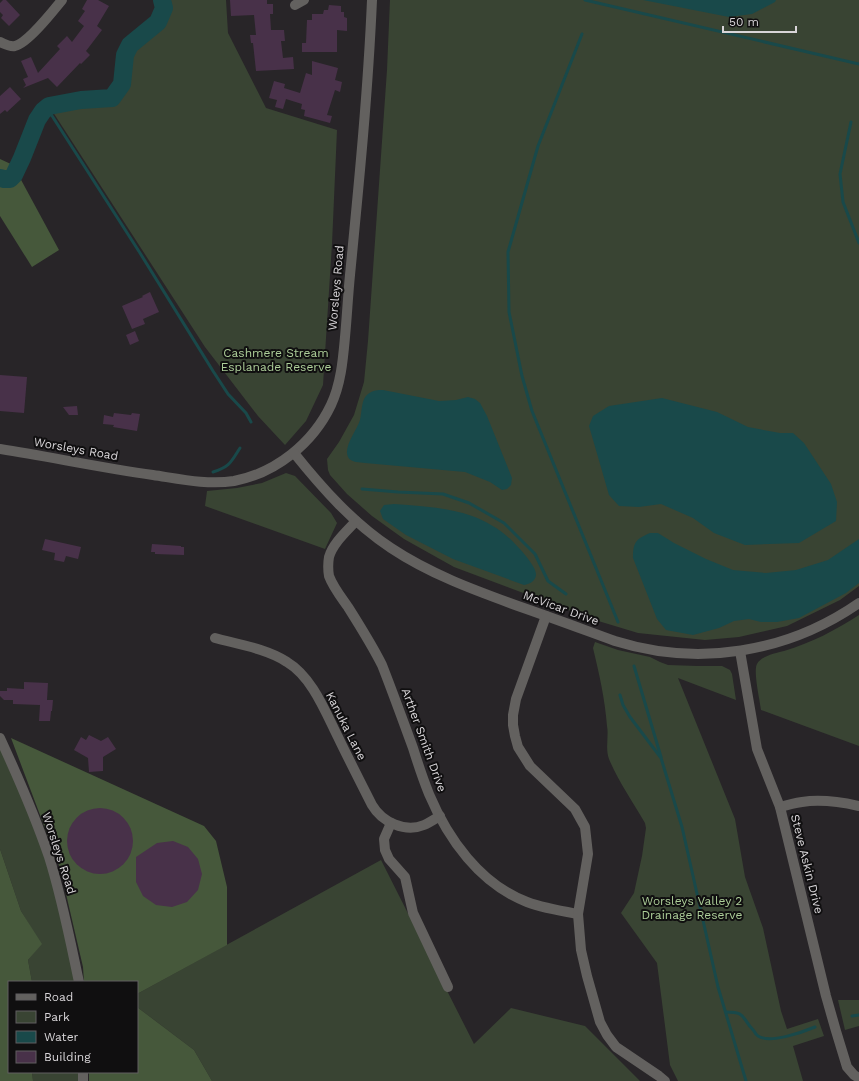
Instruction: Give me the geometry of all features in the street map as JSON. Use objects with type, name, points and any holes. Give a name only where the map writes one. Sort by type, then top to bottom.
[{"type":"street","points":[[0,42],[8,46],[16,46],[23,42],[51,14],[62,0]]},
{"type":"street","points":[[295,5],[304,0]]},
{"type":"street","points":[[362,0],[372,0]]},
{"type":"street","name":"Worsleys Road","points":[[0,449],[126,472],[193,481],[212,482],[235,481],[264,471],[294,453],[307,442],[325,417],[332,403],[341,373],[366,104],[372,0]]},
{"type":"street","name":"McVicar Drive","points":[[294,453],[327,492],[356,521],[390,547],[412,561],[453,581],[634,647],[688,654],[723,653],[766,646],[799,635],[832,620],[859,603]]},
{"type":"street","name":"Arther Smith Drive","points":[[356,521],[331,552],[328,568],[329,576],[382,665],[429,794],[440,816],[463,853],[479,871],[493,883],[527,902],[578,914]]},
{"type":"street","points":[[546,616],[516,700],[513,725],[518,747],[530,766],[575,809],[585,827],[588,854],[578,914],[581,950],[600,1022],[616,1047],[665,1081]]},
{"type":"street","name":"Kanuka Lane","points":[[215,638],[280,657],[298,670],[312,688],[324,709],[379,816],[391,823],[404,827],[413,827],[424,826],[440,816]]},
{"type":"street","name":"Steve Askin Drive","points":[[740,651],[756,749],[780,806],[824,988],[847,1067],[859,1078]]},
{"type":"street","name":"Worsleys Road","points":[[0,738],[20,780],[49,858],[66,917],[79,981]]},
{"type":"street","points":[[780,806],[802,802],[823,801],[844,802],[859,806]]},
{"type":"street","points":[[391,823],[384,839],[385,850],[389,859],[405,877],[413,913],[448,987]]},
{"type":"green space","name":"Cashmere Stream Esplanade Reserve","points":[[162,0],[226,0],[228,33],[266,108],[337,130],[332,244],[323,385],[306,421],[285,445],[258,416],[205,347],[49,106],[81,100],[112,98],[122,84],[125,55],[130,45],[158,22],[164,8]]},
{"type":"green space","points":[[390,0],[859,0],[859,586],[840,600],[787,626],[739,637],[705,640],[638,633],[595,620],[454,567],[404,539],[372,516],[347,494],[330,475],[327,459],[339,442],[354,415],[364,382],[387,70]]},
{"type":"green space","points":[[0,159],[13,165],[59,250],[32,267],[0,216]]},
{"type":"green space","points":[[286,473],[295,476],[331,513],[337,523],[325,549],[205,506],[207,491],[237,488],[262,483]]},
{"type":"green space","points":[[859,615],[859,746],[761,710],[756,673],[757,664],[759,661],[769,655],[794,648],[814,640]]},
{"type":"green space","name":"Worsleys Valley 2 Drainage Reserve","points":[[595,642],[618,650],[650,657],[668,665],[722,666],[730,670],[732,674],[736,700],[678,678],[735,819],[745,877],[763,928],[781,1011],[787,1029],[818,1019],[824,1036],[793,1046],[803,1081],[678,1081],[670,1065],[657,963],[621,913],[634,893],[646,828],[645,823],[609,759],[605,706],[593,648]]},
{"type":"green space","points":[[11,738],[204,826],[216,841],[227,887],[227,945],[138,993],[138,981],[84,981],[83,967],[60,868]]},
{"type":"green space","points":[[0,748],[49,858],[79,981],[32,981],[28,960],[41,944],[21,911],[0,849]]},
{"type":"green space","points":[[0,849],[21,911],[42,944],[28,960],[32,981],[8,981],[8,1073],[32,1073],[33,1081],[0,1081]]},
{"type":"green space","points":[[381,860],[474,1044],[511,1008],[585,1026],[640,1081],[212,1081],[194,1050],[138,1008],[138,993]]},
{"type":"green space","points":[[838,1000],[859,1000],[859,1026],[845,1030]]},
{"type":"green space","points":[[138,1008],[194,1050],[212,1081],[89,1081],[89,1073],[138,1073]]},
{"type":"green space","points":[[32,1073],[83,1073],[83,1081],[33,1081]]},
{"type":"water","points":[[643,0],[776,0],[775,2],[752,14],[729,17]]},
{"type":"water","points":[[383,390],[439,401],[456,400],[468,397],[475,399],[480,403],[487,416],[512,478],[511,485],[507,489],[502,490],[490,482],[465,472],[356,462],[349,459],[347,448],[360,420],[364,399],[372,392]]},
{"type":"water","points":[[662,398],[717,412],[748,427],[780,433],[793,433],[804,443],[831,484],[837,502],[836,521],[799,543],[745,545],[714,533],[693,518],[661,504],[639,507],[619,506],[609,495],[589,426],[593,416],[609,406]]},
{"type":"water","points":[[394,504],[433,507],[463,513],[486,522],[515,543],[535,569],[535,579],[524,585],[453,559],[406,535],[383,519],[380,511],[384,505]]},
{"type":"water","points":[[650,533],[658,533],[706,559],[733,570],[766,573],[796,570],[828,560],[859,539],[859,583],[846,593],[799,618],[777,622],[761,622],[749,619],[734,621],[719,628],[693,635],[666,630],[657,619],[633,558],[634,548],[638,539]]},
{"type":"building","points":[[3,0],[6,0],[20,15],[9,26],[1,18],[3,15],[0,12],[0,3]]},
{"type":"building","points":[[87,0],[98,0],[109,6],[97,26],[102,30],[86,51],[90,55],[81,64],[80,63],[57,87],[48,78],[23,88],[26,85],[23,79],[28,77],[21,61],[31,57],[38,73],[60,49],[57,46],[67,36],[72,42],[84,26],[78,21],[85,11],[82,9]]},
{"type":"building","points":[[230,0],[267,0],[267,4],[273,4],[273,14],[270,14],[271,30],[284,30],[285,41],[281,41],[283,58],[293,57],[294,69],[256,71],[253,43],[251,43],[250,35],[256,35],[254,15],[231,16]]},
{"type":"building","points":[[329,5],[341,6],[341,12],[344,12],[344,17],[347,18],[347,31],[337,30],[337,52],[302,52],[302,43],[306,43],[307,20],[312,20],[312,14],[323,14],[324,10],[328,10]]},
{"type":"building","points":[[312,61],[338,68],[335,80],[342,82],[340,92],[335,90],[327,115],[332,116],[330,123],[304,116],[305,110],[301,109],[302,104],[286,99],[283,109],[275,107],[277,100],[269,98],[274,81],[285,84],[284,88],[300,93],[306,73],[312,75]]},
{"type":"building","points":[[10,87],[21,99],[7,112],[5,110],[0,114],[0,96]]},
{"type":"building","points":[[150,292],[159,312],[143,319],[145,324],[132,329],[122,306],[143,297],[142,296]]},
{"type":"building","points":[[135,331],[139,341],[130,345],[126,335]]},
{"type":"building","points":[[0,375],[27,377],[24,413],[0,411]]},
{"type":"building","points":[[77,406],[78,415],[69,415],[63,407]]},
{"type":"building","points":[[114,413],[131,415],[132,413],[140,414],[137,431],[113,427],[114,425],[103,424],[104,415],[113,417]]},
{"type":"building","points":[[45,539],[81,547],[78,559],[66,556],[64,562],[54,560],[55,553],[42,550]]},
{"type":"building","points":[[152,544],[184,547],[184,555],[155,554],[155,552],[151,552]]},
{"type":"building","points":[[24,682],[48,683],[47,700],[53,700],[50,721],[39,721],[40,705],[13,704],[13,700],[4,700],[0,696],[0,691],[7,691],[7,688],[24,689]]},
{"type":"building","points":[[89,735],[101,741],[108,737],[116,749],[103,757],[103,771],[89,772],[88,758],[74,750],[81,737],[86,740]]},
{"type":"building","points":[[100,808],[113,811],[123,818],[130,828],[133,841],[130,854],[123,864],[113,871],[100,874],[87,871],[77,864],[70,854],[67,841],[70,828],[77,818],[87,811]]},
{"type":"building","points":[[173,841],[188,847],[198,859],[202,874],[198,890],[187,902],[172,907],[156,905],[143,896],[136,882],[136,857],[157,843]]},
{"type":"waterway","points":[[0,178],[10,179],[14,175],[37,120],[43,111],[49,106],[81,100],[112,98],[122,84],[125,55],[130,45],[158,22],[164,8],[162,0]]},
{"type":"waterway","points":[[585,0],[859,64]]},
{"type":"waterway","points":[[582,34],[538,146],[508,252],[509,312],[522,376],[532,411],[618,622]]},
{"type":"waterway","points":[[47,108],[140,253],[213,371],[228,394],[246,413],[251,422]]},
{"type":"waterway","points":[[851,122],[840,174],[843,202],[859,243]]},
{"type":"waterway","points":[[213,472],[227,466],[240,448]]},
{"type":"waterway","points":[[362,489],[443,494],[469,503],[504,523],[535,554],[548,581],[566,594]]},
{"type":"waterway","points":[[634,666],[661,757]]},
{"type":"waterway","points":[[620,695],[623,705],[630,717],[661,758],[682,827],[718,987],[746,1081]]},
{"type":"waterway","points":[[726,1012],[733,1012],[741,1015],[757,1035],[763,1038],[778,1038],[803,1032],[815,1027]]},
{"type":"waterway","points":[[852,1016],[859,1015]]}]
